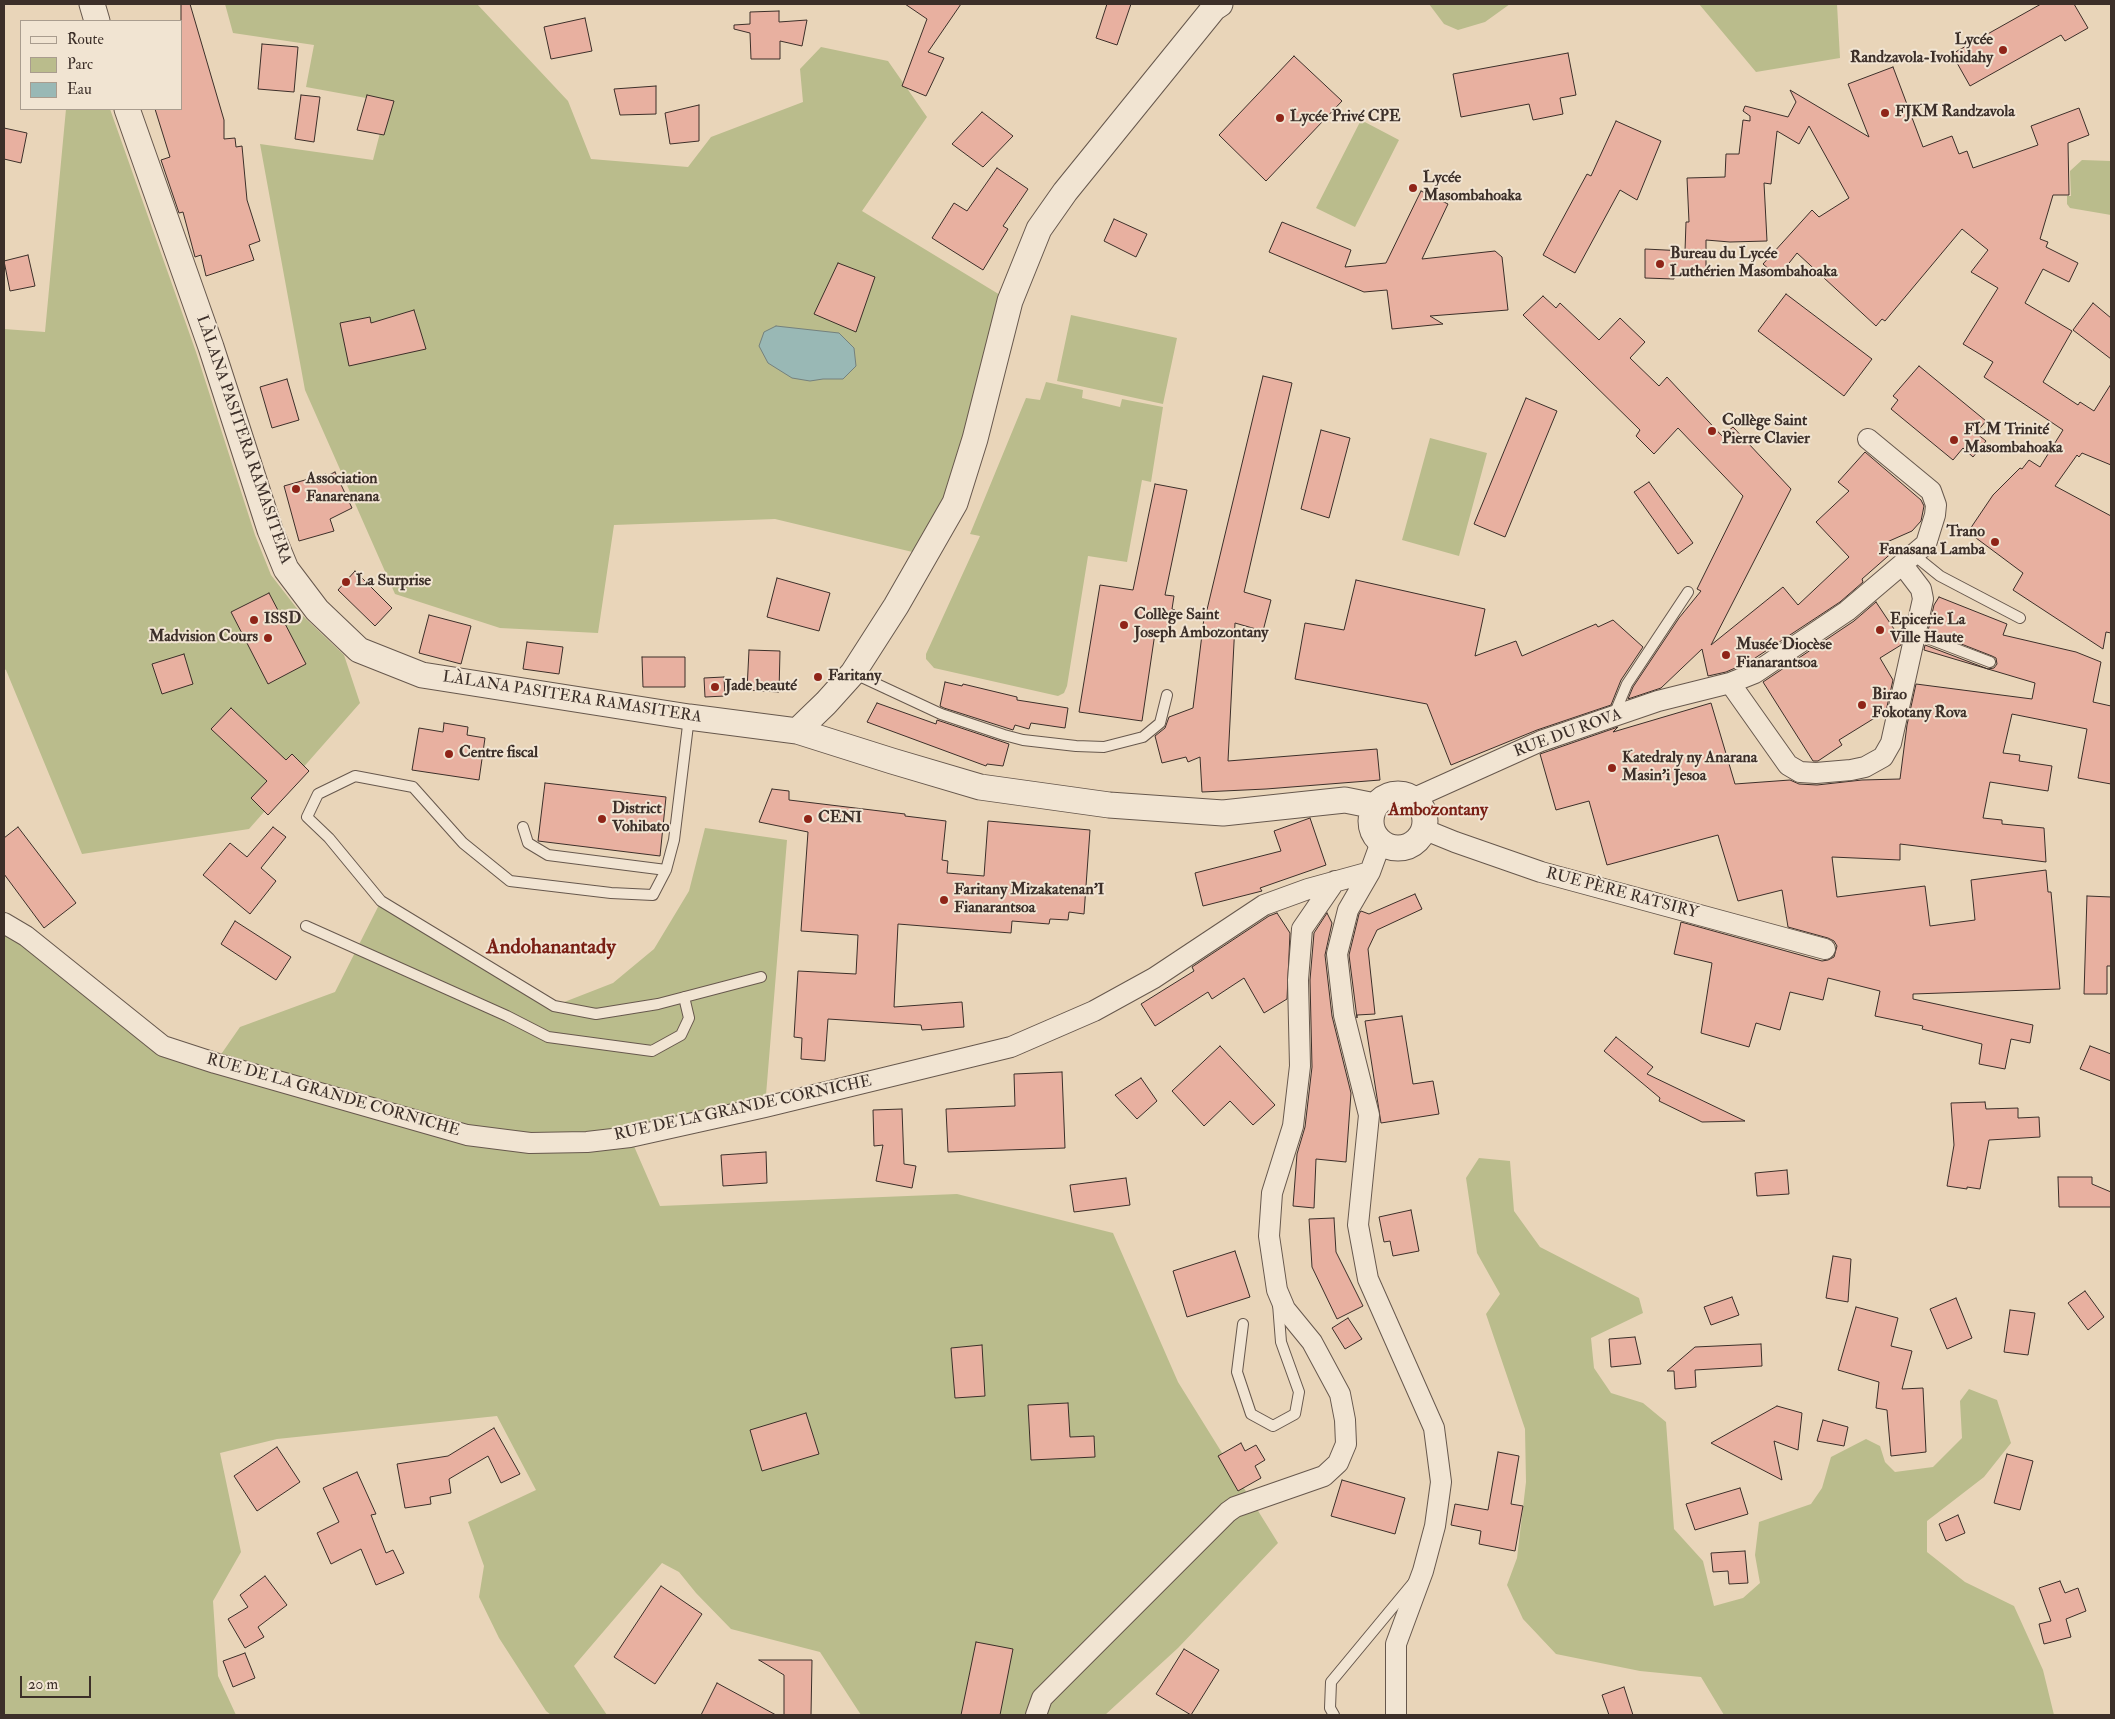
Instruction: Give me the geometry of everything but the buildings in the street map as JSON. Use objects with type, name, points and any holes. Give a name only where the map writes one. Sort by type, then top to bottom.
[{"type":"street","points":[[92,4],[97,20]]},
{"type":"street","points":[[797,730],[826,703],[853,673],[896,606],[954,503],[976,439],[1010,301],[1039,229],[1065,192],[1220,4]]},
{"type":"street","name":"LÀLANA PASITERA RAMASITERA","points":[[127,110],[207,338],[270,530],[286,569],[317,610],[359,650],[422,675],[689,717],[797,730],[892,761],[980,786],[1109,805],[1223,814],[1345,800],[1375,806]]},
{"type":"street","points":[[1730,683],[1788,765],[1800,772],[1816,773],[1865,767],[1883,757],[1891,743],[1923,599],[1914,554],[1935,514],[1936,505],[1931,491],[1868,439]]},
{"type":"street","name":"RUE DU ROVA","points":[[1412,799],[1541,741],[1658,701],[1730,683],[1755,672],[1847,611],[1914,554]]},
{"type":"street","points":[[1403,794],[1412,799],[1418,803],[1424,815],[1423,829],[1417,840],[1406,847],[1393,848],[1381,842],[1372,829],[1372,813],[1375,806],[1382,799],[1392,795],[1403,794]]},
{"type":"street","name":"RUE PÈRE RATSIRY","points":[[1423,829],[1534,870],[1825,949]]},
{"type":"street","points":[[1381,842],[1370,872],[1348,910],[1337,954],[1344,1014],[1369,1115],[1358,1225],[1368,1279],[1434,1428],[1441,1482],[1435,1526],[1423,1571],[1396,1644],[1396,1715]]},
{"type":"street","name":"RUE DE LA GRANDE CORNICHE","points":[[4,923],[26,936],[164,1046],[215,1063],[466,1135],[530,1143],[588,1142],[630,1137],[765,1107],[1011,1047],[1094,1011],[1154,978],[1264,905],[1308,889],[1370,872]]},
{"type":"street","points":[[1036,1715],[1042,1698],[1228,1512],[1235,1507],[1324,1476],[1338,1463],[1346,1444],[1345,1420],[1340,1394],[1312,1342],[1285,1309],[1277,1290],[1269,1236],[1272,1193],[1293,1126],[1299,1074],[1299,953],[1302,929],[1335,881]]},
{"type":"lane","points":[[1914,554],[1940,576],[2020,618]]},
{"type":"lane","points":[[1612,718],[1627,684],[1688,592]]},
{"type":"lane","points":[[1914,633],[1990,662]]},
{"type":"lane","points":[[853,673],[940,714],[1004,736],[1076,746],[1104,747],[1143,737],[1160,723],[1167,696]]},
{"type":"lane","points":[[689,717],[674,840],[666,870],[653,895],[611,893],[510,881],[463,843],[413,787],[355,776],[318,794],[307,817],[329,838],[381,902],[554,1006],[596,1014],[658,1004],[762,977]]},
{"type":"lane","points":[[523,827],[528,843],[548,856],[666,870]]},
{"type":"lane","points":[[306,926],[507,1016],[548,1037],[652,1051],[681,1035],[688,1018],[684,997]]},
{"type":"lane","points":[[1243,1324],[1237,1372],[1251,1414],[1273,1426],[1295,1414],[1299,1392],[1281,1342],[1277,1290]]},
{"type":"lane","points":[[1334,1715],[1330,1708],[1331,1682],[1423,1571]]},
{"type":"green space","points":[[225,4],[477,4],[568,101],[591,159],[688,167],[711,137],[803,102],[800,69],[821,47],[888,61],[927,117],[862,211],[1010,301],[925,555],[775,519],[614,525],[598,633],[500,628],[395,594],[305,390],[260,144],[373,160],[388,102],[306,87],[314,45],[233,33]]},
{"type":"green space","points":[[1429,4],[1510,4],[1485,22],[1458,30],[1444,24]]},
{"type":"green space","points":[[1699,4],[1837,4],[1840,58],[1756,72]]},
{"type":"green space","points":[[66,110],[110,110],[196,352],[255,535],[271,575],[302,615],[344,655],[360,703],[249,829],[82,854],[4,669],[4,329],[45,332]]},
{"type":"green space","points":[[1361,120],[1399,140],[1355,227],[1316,208]]},
{"type":"green space","points":[[2082,160],[2111,161],[2111,215],[2070,208],[2067,204],[2067,196],[2071,196],[2070,171]]},
{"type":"green space","points":[[1071,315],[1177,338],[1163,404],[1057,381]]},
{"type":"green space","points":[[1046,382],[1083,390],[1082,398],[1120,407],[1122,399],[1163,407],[1151,482],[1142,480],[1127,562],[1088,556],[1067,686],[1064,693],[1058,696],[934,668],[926,659],[926,654],[980,536],[970,534],[1026,398],[1040,400]]},
{"type":"green space","points":[[1430,438],[1487,453],[1459,556],[1402,540]]},
{"type":"green space","points":[[705,828],[787,840],[765,1107],[630,1137],[660,1206],[957,1194],[1113,1233],[1178,1382],[1278,1543],[1178,1648],[1105,1715],[861,1715],[820,1652],[731,1629],[696,1593],[679,1572],[662,1563],[574,1666],[607,1715],[551,1715],[546,1711],[499,1638],[479,1597],[484,1566],[468,1522],[536,1490],[497,1416],[277,1439],[220,1453],[241,1552],[213,1601],[218,1676],[236,1715],[4,1715],[4,923],[121,1014],[215,1063],[240,1027],[335,992],[381,901],[554,1006],[613,983],[654,949],[689,891]]},
{"type":"green space","points":[[1479,1158],[1510,1161],[1514,1211],[1540,1247],[1639,1298],[1643,1313],[1591,1338],[1594,1368],[1611,1393],[1643,1403],[1666,1422],[1674,1529],[1703,1561],[1714,1606],[1743,1598],[1760,1583],[1755,1555],[1759,1522],[1811,1504],[1822,1488],[1831,1457],[1866,1439],[1880,1446],[1885,1462],[1895,1472],[1933,1467],[1962,1438],[1960,1401],[1969,1389],[1997,1400],[2011,1443],[1984,1477],[1927,1521],[1927,1552],[1965,1582],[2014,1606],[2043,1670],[2054,1715],[1724,1715],[1701,1677],[1640,1671],[1556,1654],[1523,1619],[1507,1585],[1517,1558],[1526,1482],[1525,1429],[1486,1314],[1500,1294],[1477,1253],[1466,1178]]},
{"type":"water","points":[[776,326],[839,333],[854,348],[856,366],[843,379],[810,381],[792,378],[768,363],[759,346],[764,332]]},
{"type":"place","name":"Lycée Randzavola-Ivohidahy","points":[[2003,50]]},
{"type":"place","name":"FJKM Randzavola","points":[[1885,113]]},
{"type":"place","name":"Lycée Privé CPE","points":[[1280,118]]},
{"type":"place","name":"Lycée Masombahoaka","points":[[1413,188]]},
{"type":"place","name":"Bureau du Lycée Luthérien Masombahoaka","points":[[1660,264]]},
{"type":"place","name":"Collège Saint Pierre Clavier","points":[[1712,431]]},
{"type":"place","name":"FLM Trinité Masombahoaka","points":[[1954,440]]},
{"type":"place","name":"Association Fanarenana","points":[[296,489]]},
{"type":"place","name":"Trano Fanasana Lamba","points":[[1995,542]]},
{"type":"place","name":"La Surprise","points":[[346,582]]},
{"type":"place","name":"ISSD","points":[[254,620]]},
{"type":"place","name":"Collège Saint Joseph Ambozontany","points":[[1124,625]]},
{"type":"place","name":"Epicerie La Ville Haute","points":[[1880,630]]},
{"type":"place","name":"Madvision Cours","points":[[268,638]]},
{"type":"place","name":"Musée Diocèse Fianarantsoa","points":[[1726,655]]},
{"type":"place","name":"Faritany","points":[[818,677]]},
{"type":"place","name":"Jade beauté","points":[[715,687]]},
{"type":"place","name":"Birao Fokotany Rova","points":[[1862,705]]},
{"type":"place","name":"Centre fiscal","points":[[449,754]]},
{"type":"place","name":"Katedraly ny Anarana Masin'i Jesoa","points":[[1612,768]]},
{"type":"place","name":"District Vohibato","points":[[602,819]]},
{"type":"place","name":"CENI","points":[[808,819]]},
{"type":"place","name":"Faritany Mizakatenan'I Fianarantsoa","points":[[944,900]]},
{"type":"district","name":"Ambozontany","points":[[1438,811]]},
{"type":"district","name":"Andohanantady","points":[[551,948]]}]
